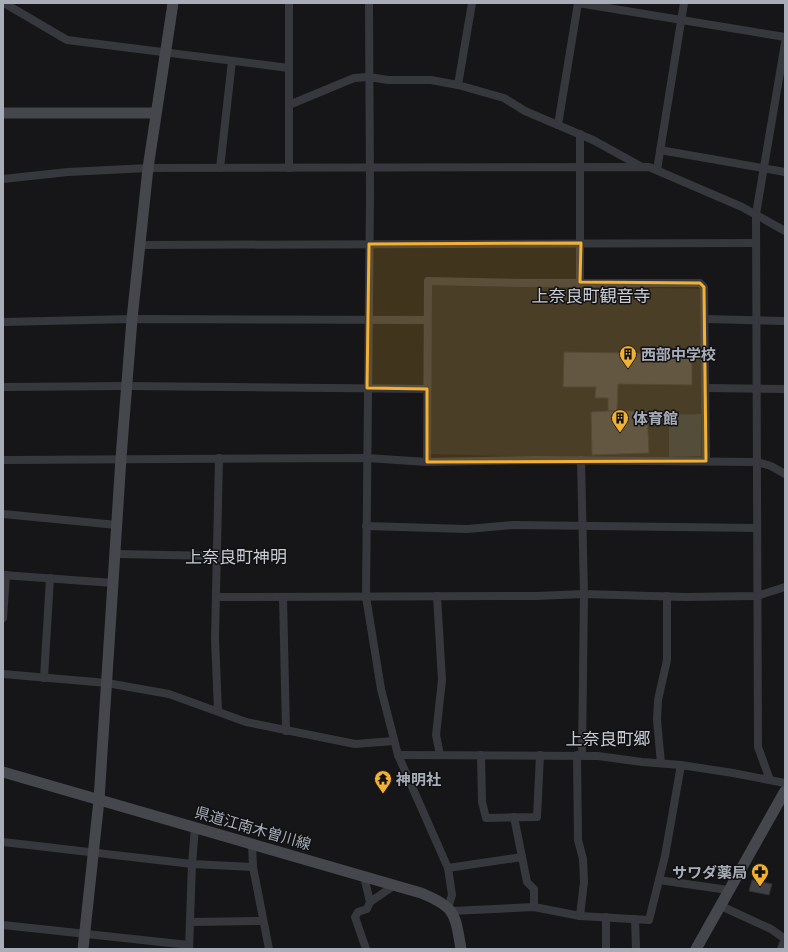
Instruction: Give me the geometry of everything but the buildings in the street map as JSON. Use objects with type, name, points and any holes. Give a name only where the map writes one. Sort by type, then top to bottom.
[{"type":"street","points":[[4,3],[67,40],[289,68]]},
{"type":"street","points":[[83,949],[99,800],[121,458],[132,319],[155,113],[173,3]]},
{"type":"street","points":[[289,3],[289,168]]},
{"type":"street","points":[[369,3],[370,168],[366,597],[381,689],[394,741],[398,755],[448,868],[452,895],[450,909],[456,921],[461,949]]},
{"type":"street","points":[[458,85],[472,3]]},
{"type":"street","points":[[558,124],[578,3],[785,37]]},
{"type":"street","points":[[657,170],[684,3]]},
{"type":"street","points":[[770,780],[758,747],[756,214],[785,43]]},
{"type":"street","points":[[220,168],[232,61]]},
{"type":"street","points":[[289,104],[354,78],[369,77],[414,81],[431,80],[458,85],[504,98],[525,111],[580,134],[642,167]]},
{"type":"street","points":[[3,113],[155,113]]},
{"type":"street","points":[[580,134],[580,282]]},
{"type":"street","points":[[660,150],[785,172]]},
{"type":"street","points":[[3,179],[68,172],[148,168],[649,167],[756,214],[785,231]]},
{"type":"street","points":[[140,245],[756,243]]},
{"type":"street","points":[[427,462],[428,281],[526,284],[580,282],[700,283],[704,287],[706,461]]},
{"type":"street","points":[[3,322],[132,319],[368,321],[428,320]]},
{"type":"street","points":[[705,319],[756,321],[785,320]]},
{"type":"street","points":[[3,387],[126,386],[427,389]]},
{"type":"street","points":[[706,388],[785,389]]},
{"type":"street","points":[[3,460],[121,458],[367,458],[427,462],[581,460],[706,461],[757,462],[771,466],[785,474]]},
{"type":"street","points":[[218,711],[216,638],[219,458]]},
{"type":"street","points":[[580,916],[584,882],[583,859],[578,840],[584,594],[581,460]]},
{"type":"street","points":[[3,514],[117,525]]},
{"type":"street","points":[[366,526],[466,529],[514,525],[757,528]]},
{"type":"street","points":[[116,554],[217,556]]},
{"type":"street","points":[[3,618],[5,575],[113,583]]},
{"type":"street","points":[[44,678],[50,578]]},
{"type":"street","points":[[217,597],[536,596],[584,594],[757,596],[785,587]]},
{"type":"street","points":[[437,596],[442,680],[436,735],[440,755]]},
{"type":"street","points":[[661,763],[657,720],[658,700],[667,660],[667,596]]},
{"type":"street","points":[[282,597],[286,731]]},
{"type":"street","points":[[3,674],[107,683],[168,694],[246,722],[356,744],[394,741]]},
{"type":"street","points":[[398,755],[579,755],[681,765],[785,783]]},
{"type":"street","points":[[481,755],[482,802],[486,818],[537,817],[540,755]]},
{"type":"street","points":[[450,909],[534,907],[580,916],[649,920],[665,856],[681,765]]},
{"type":"street","name":"県道江南木曽川線","points":[[3,772],[395,885],[431,897],[450,909]]},
{"type":"street","points":[[696,949],[785,791]]},
{"type":"street","points":[[514,817],[527,882],[534,889],[534,907]]},
{"type":"street","points":[[3,925],[189,947],[192,864],[196,827]]},
{"type":"street","points":[[3,842],[192,864],[253,868]]},
{"type":"street","points":[[252,844],[253,868],[269,949]]},
{"type":"street","points":[[448,868],[522,857]]},
{"type":"street","points":[[364,876],[370,902]]},
{"type":"street","points":[[659,880],[728,890]]},
{"type":"street","points":[[366,949],[356,917],[358,912],[367,908],[370,902],[395,885]]},
{"type":"street","points":[[721,906],[771,929],[785,939],[781,949]]},
{"type":"street","points":[[606,918],[606,949]]},
{"type":"street","points":[[635,919],[636,949]]},
{"type":"street","points":[[190,922],[263,921]]},
{"type":"highlighted area","points":[[581,243],[580,282],[700,283],[704,287],[706,461],[427,462],[427,389],[367,388],[369,244]]},
{"type":"shaded area","points":[[431,284],[700,289],[706,461],[431,454]]},
{"type":"shaded area","points":[[701,414],[701,456],[669,457],[669,415]]},
{"type":"place","name":"西部中学校","points":[[628,369]]},
{"type":"place","name":"体育館","points":[[620,433]]},
{"type":"place","name":"神明社","points":[[383,794]]},
{"type":"place","name":"サワダ薬局","points":[[760,887]]},
{"type":"district","name":"上奈良町観音寺","points":[[591,296]]},
{"type":"district","name":"上奈良町神明","points":[[236,557]]},
{"type":"district","name":"上奈良町郷","points":[[608,739]]}]
